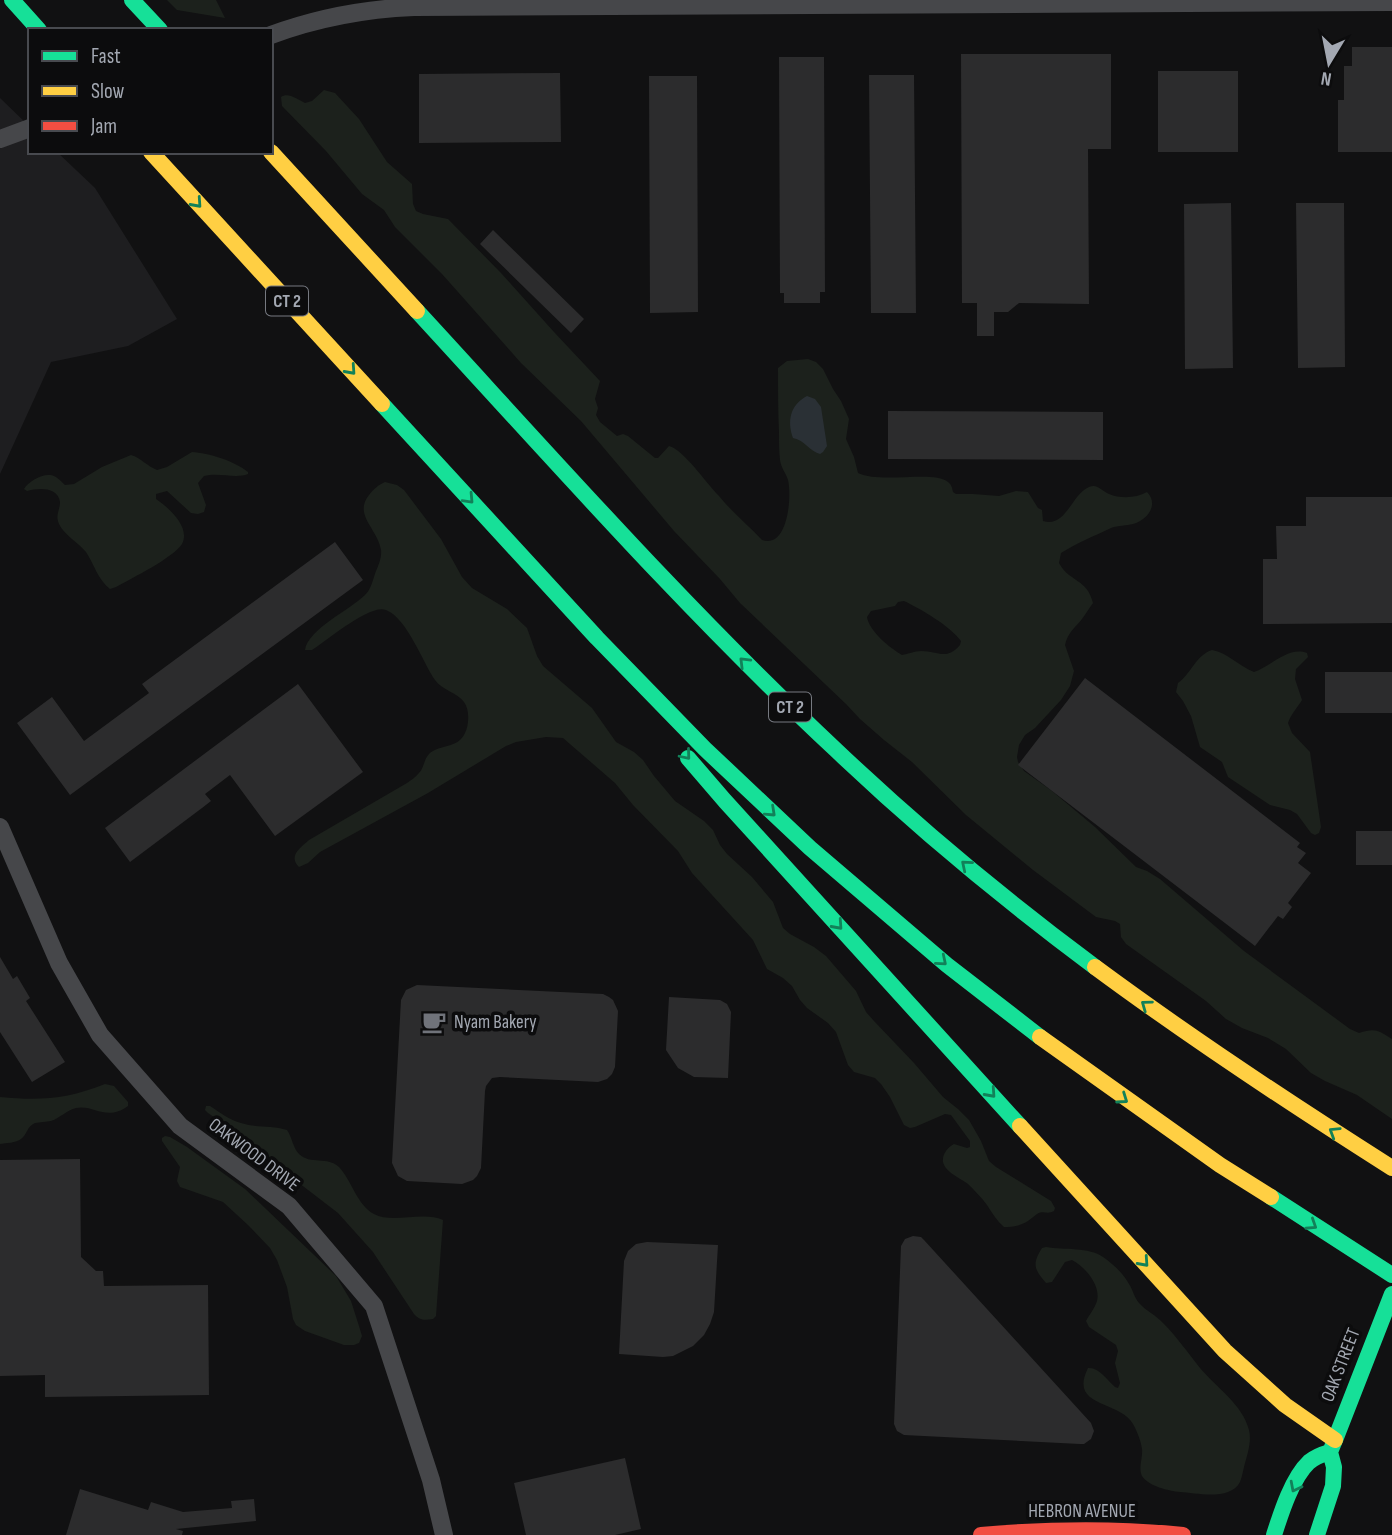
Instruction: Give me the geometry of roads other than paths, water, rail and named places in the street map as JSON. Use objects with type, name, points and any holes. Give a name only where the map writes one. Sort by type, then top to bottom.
[{"type":"main road","points":[[12,0],[37,28]]},
{"type":"main road","points":[[132,0],[158,28]]},
{"type":"main road","name":"CT 2","points":[[153,154],[618,660],[705,749],[791,830],[888,916],[992,1002],[1077,1065],[1174,1134],[1392,1275]]},
{"type":"main road","name":"CT 2","points":[[273,154],[651,567],[767,686],[885,796],[1031,918],[1153,1010],[1299,1110],[1392,1168]]},
{"type":"main road","points":[[618,660],[633,686],[725,801],[1211,1336],[1244,1370],[1332,1446],[1303,1471],[1274,1535]]},
{"type":"main road","name":"OAK STREET","points":[[1317,1535],[1334,1482],[1332,1446],[1392,1294]]},
{"type":"main road","name":"HEBRON AVENUE","points":[[981,1535],[1098,1529],[1183,1535]]},
{"type":"street","points":[[273,35],[302,24],[342,15],[414,7],[1392,2]]},
{"type":"street","points":[[0,139],[28,129]]},
{"type":"street","name":"OAKWOOD DRIVE","points":[[0,827],[59,963],[100,1035],[180,1126],[289,1206],[374,1306],[431,1480],[444,1535]]},
{"type":"place","name":"Nyam Bakery","points":[[434,1022]]}]
